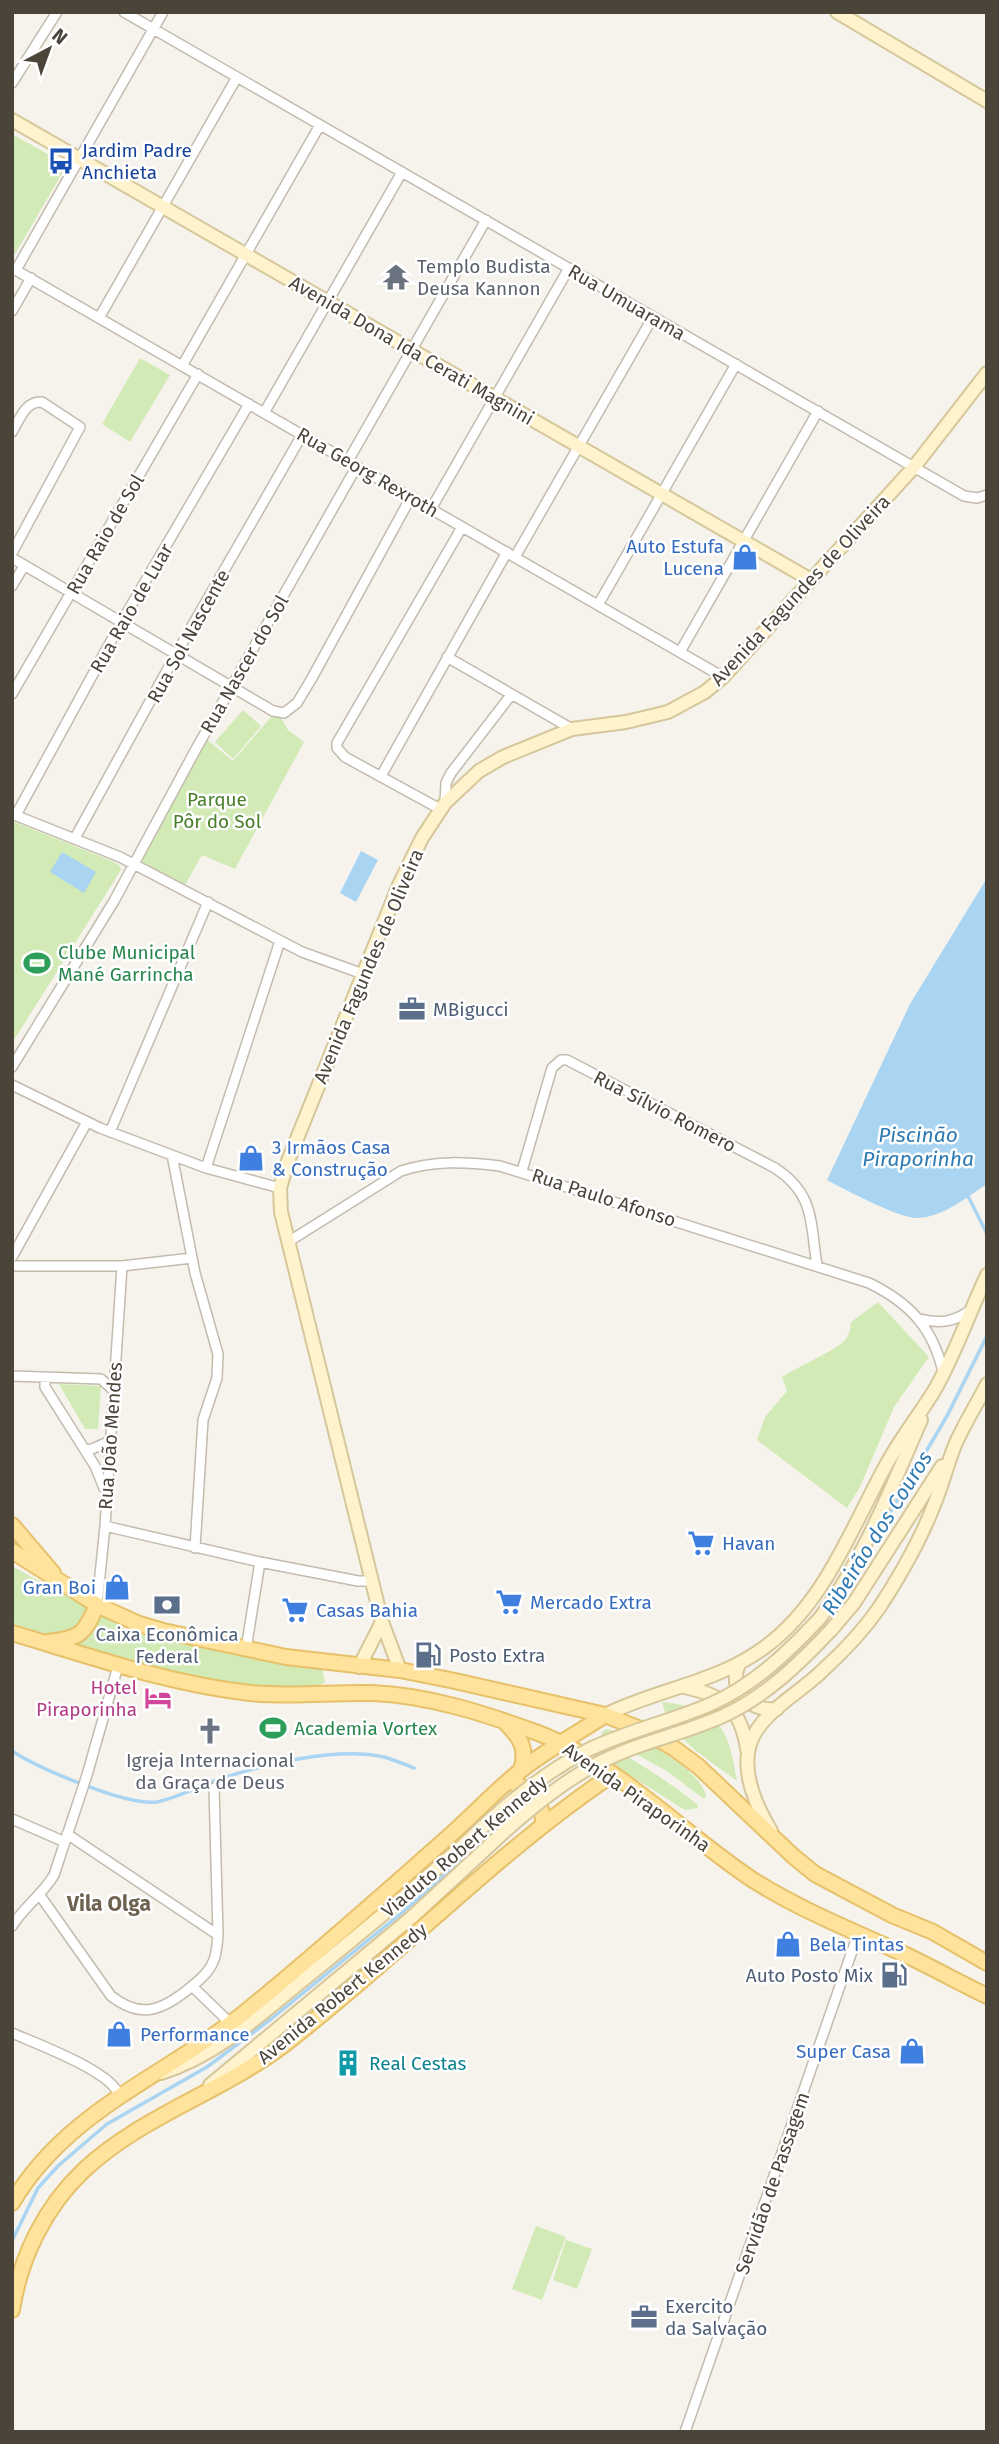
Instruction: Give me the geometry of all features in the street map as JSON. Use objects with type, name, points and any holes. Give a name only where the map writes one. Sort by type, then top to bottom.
[{"type":"main road","points":[[837,12],[987,101]]},
{"type":"main road","name":"Avenida Dona Ida Cerati Magnini","points":[[12,120],[811,580]]},
{"type":"main road","name":"Avenida Fagundes de Oliveira","points":[[400,1670],[382,1622],[279,1201],[288,1161],[399,885],[422,838],[443,806],[479,771],[503,757],[572,729],[599,727],[668,712],[705,692],[723,677],[914,467],[987,373]]},
{"type":"main road","points":[[12,2203],[28,2178],[76,2128],[119,2095],[153,2076],[230,2023],[296,1970],[521,1770],[605,1716],[645,1698],[709,1678],[739,1664],[777,1638],[815,1595],[855,1527],[896,1446],[934,1391],[987,1275]]},
{"type":"main road","points":[[748,1753],[758,1729],[777,1709],[839,1656],[879,1607],[929,1517],[955,1445],[987,1384]]},
{"type":"main road","name":"Viaduto Robert Kennedy","points":[[153,2076],[180,2067],[209,2052],[280,1999],[404,1897],[537,1781],[598,1746],[714,1703],[769,1668],[797,1643],[832,1602],[867,1539],[934,1391]]},
{"type":"main road","name":"Viaduto Robert Kennedy","points":[[192,2099],[412,1917],[532,1807],[579,1774],[622,1752],[724,1715],[779,1681],[807,1655],[854,1603],[955,1445]]},
{"type":"main road","points":[[12,1525],[61,1582]]},
{"type":"main road","points":[[12,1551],[97,1605],[139,1624],[246,1649],[359,1667],[400,1670],[605,1716],[638,1728],[676,1749],[698,1766],[806,1868],[827,1882],[892,1915],[933,1932],[987,1963]]},
{"type":"main road","points":[[43,1642],[80,1635],[97,1605]]},
{"type":"main road","points":[[359,1667],[382,1622]]},
{"type":"main road","name":"Avenida Piraporinha","points":[[12,1633],[118,1665],[204,1686],[252,1693],[374,1693],[409,1696],[505,1722],[563,1744],[614,1776],[751,1878],[783,1898],[987,1996]]},
{"type":"main road","points":[[739,1664],[735,1676],[742,1695],[757,1707],[777,1709]]},
{"type":"main road","points":[[682,1687],[715,1695],[732,1709],[744,1732],[751,1786],[759,1808],[777,1841]]},
{"type":"main road","points":[[505,1722],[518,1736],[524,1748],[521,1770]]},
{"type":"main road","name":"Avenida Robert Kennedy","points":[[12,2310],[28,2253],[49,2212],[63,2192],[105,2152],[192,2099],[260,2062],[285,2044],[543,1825],[603,1781],[614,1776]]},
{"type":"main road","points":[[508,1781],[524,1787],[533,1795],[542,1809],[543,1825]]},
{"type":"street","points":[[12,83],[57,12]]},
{"type":"street","name":"Rua Umuarama","points":[[124,12],[964,496],[977,498],[987,495]]},
{"type":"street","points":[[14,269],[163,12]]},
{"type":"street","points":[[99,318],[237,77]]},
{"type":"street","points":[[182,366],[320,125]]},
{"type":"street","points":[[264,413],[402,172]]},
{"type":"street","name":"Rua Nascer do Sol","points":[[12,1067],[114,901],[412,350],[486,220]]},
{"type":"street","points":[[432,509],[569,268]]},
{"type":"street","name":"Rua Georg Rexroth","points":[[14,269],[723,677]]},
{"type":"street","points":[[12,312],[31,278]]},
{"type":"street","points":[[381,776],[447,657],[579,446],[653,317]]},
{"type":"street","points":[[598,605],[736,364]]},
{"type":"street","name":"Rua Raio de Sol","points":[[12,694],[198,374]]},
{"type":"street","points":[[12,432],[26,408],[36,402],[42,402],[80,428],[12,556],[24,566],[279,713],[291,709],[297,703],[411,497]]},
{"type":"street","name":"Rua Raio de Luar","points":[[14,814],[122,621],[249,404]]},
{"type":"street","points":[[680,652],[818,411]]},
{"type":"street","name":"Rua Sol Nascente","points":[[75,838],[176,654],[302,435]]},
{"type":"street","points":[[462,527],[337,743],[337,748],[345,757],[443,806],[446,783],[451,773],[511,695]]},
{"type":"street","points":[[12,586],[24,566]]},
{"type":"street","points":[[447,657],[572,729]]},
{"type":"street","points":[[14,814],[133,863],[302,952],[363,974]]},
{"type":"street","points":[[110,1132],[208,902]]},
{"type":"street","points":[[206,1168],[280,941]]},
{"type":"street","name":"Rua Sílvio Romero","points":[[522,1171],[552,1068],[561,1060],[566,1060],[790,1177],[805,1197],[817,1265]]},
{"type":"street","points":[[12,1085],[110,1132],[206,1168],[280,1188]]},
{"type":"street","points":[[12,1257],[87,1122]]},
{"type":"street","points":[[172,1155],[192,1258],[219,1366],[203,1420],[195,1548]]},
{"type":"street","name":"Rua Paulo Afonso","points":[[288,1242],[384,1181],[419,1165],[474,1163],[522,1171],[817,1265],[878,1288],[920,1319],[929,1331],[943,1372]]},
{"type":"street","points":[[12,1266],[122,1266],[192,1258]]},
{"type":"street","name":"Rua João Mendes","points":[[97,1605],[105,1526],[105,1492],[122,1266]]},
{"type":"street","points":[[920,1319],[932,1322],[952,1321],[971,1310]]},
{"type":"street","points":[[12,1376],[101,1379],[114,1369]]},
{"type":"street","points":[[45,1377],[45,1387],[86,1450],[101,1478],[105,1492]]},
{"type":"street","points":[[101,1379],[113,1390]]},
{"type":"street","points":[[86,1450],[92,1450],[110,1441]]},
{"type":"street","points":[[105,1526],[260,1562],[358,1581],[373,1581]]},
{"type":"street","points":[[246,1649],[260,1562]]},
{"type":"street","points":[[12,1926],[54,1875],[87,1775],[118,1665]]},
{"type":"street","points":[[40,1894],[104,1989],[116,2000],[140,2010],[158,2009],[170,2004],[192,1986],[213,1962],[218,1935],[214,1788]]},
{"type":"street","points":[[12,1819],[66,1838],[218,1935]]},
{"type":"street","name":"Servidão de Passagem","points":[[685,2432],[858,1934]]},
{"type":"street","points":[[192,1986],[230,2023]]},
{"type":"street","points":[[12,2033],[98,2073],[112,2082],[119,2095]]},
{"type":"green space","points":[[12,134],[67,165],[15,254],[12,252]]},
{"type":"green space","points":[[140,358],[170,375],[130,442],[102,424]]},
{"type":"green space","points":[[243,710],[261,726],[233,759],[215,742]]},
{"type":"green space","name":"Parque Pôr do Sol","points":[[271,717],[281,718],[288,730],[304,742],[235,869],[202,855],[185,885],[141,861],[204,737],[233,761]]},
{"type":"green space","name":"Clube Municipal Mané Garrincha","points":[[12,821],[114,862],[121,870],[12,1043]]},
{"type":"green space","points":[[878,1302],[929,1357],[894,1407],[860,1487],[847,1508],[757,1440],[765,1417],[787,1391],[782,1377],[842,1343],[848,1335],[851,1322]]},
{"type":"green space","points":[[59,1384],[101,1386],[98,1429],[85,1429]]},
{"type":"green space","points":[[12,1566],[131,1632],[266,1661],[322,1669],[325,1682],[311,1690],[222,1684],[137,1665],[12,1623]]},
{"type":"green space","points":[[662,1702],[697,1709],[718,1724],[730,1747],[737,1781],[682,1738],[666,1715]]},
{"type":"green space","points":[[605,1729],[648,1744],[679,1763],[701,1785],[706,1796],[704,1799],[668,1772],[601,1734]]},
{"type":"green space","points":[[588,1740],[613,1749],[644,1767],[697,1804],[698,1808],[685,1810],[583,1747]]},
{"type":"green space","points":[[536,2226],[566,2237],[542,2300],[512,2289]]},
{"type":"green space","points":[[566,2240],[592,2249],[577,2289],[553,2280]]},
{"type":"water","points":[[361,851],[378,860],[356,902],[340,893]]},
{"type":"water","points":[[62,852],[96,872],[84,893],[50,872]]},
{"type":"water","name":"Piscinão Piraporinha","points":[[987,878],[987,1184],[937,1214],[910,1217],[873,1203],[827,1180],[910,1004]]},
{"type":"waterway","points":[[968,1196],[987,1234]]},
{"type":"waterway","name":"Ribeirão dos Couros","points":[[871,1545],[947,1416],[987,1336]]},
{"type":"waterway","name":"Ribeirão dos Couros","points":[[762,1680],[783,1665],[811,1636]]},
{"type":"waterway","name":"Ribeirão dos Couros","points":[[12,1751],[41,1767],[83,1784],[143,1802],[157,1802],[255,1769],[322,1755],[365,1754],[384,1757],[414,1768]]},
{"type":"waterway","points":[[12,2241],[38,2188],[58,2166],[107,2124],[207,2067],[271,2019],[404,1911],[465,1856]]},
{"type":"place","name":"Jardim Padre Anchieta","points":[[61,161]]},
{"type":"place","name":"Templo Budista Deusa Kannon","points":[[396,277]]},
{"type":"place","name":"Auto Estufa Lucena","points":[[745,557]]},
{"type":"place","name":"Clube Municipal Mané Garrincha","points":[[37,963]]},
{"type":"place","name":"MBigucci","points":[[412,1009]]},
{"type":"place","name":"3 Irmãos Casa & Construção","points":[[251,1158]]},
{"type":"place","name":"Havan","points":[[701,1543]]},
{"type":"place","name":"Gran Boi","points":[[117,1587]]},
{"type":"place","name":"Mercado Extra","points":[[509,1602]]},
{"type":"place","name":"Caixa Econômica Federal","points":[[167,1605]]},
{"type":"place","name":"Casas Bahia","points":[[295,1610]]},
{"type":"place","name":"Posto Extra","points":[[428,1655]]},
{"type":"place","name":"Hotel Piraporinha","points":[[158,1698]]},
{"type":"place","name":"Academia Vortex","points":[[273,1728]]},
{"type":"place","name":"Igreja Internacional da Graça de Deus","points":[[210,1731]]},
{"type":"place","name":"Bela Tintas","points":[[788,1944]]},
{"type":"place","name":"Auto Posto Mix","points":[[894,1975]]},
{"type":"place","name":"Performance","points":[[119,2034]]},
{"type":"place","name":"Super Casa","points":[[912,2051]]},
{"type":"place","name":"Real Cestas","points":[[348,2063]]},
{"type":"place","name":"Exercito da Salvação","points":[[644,2317]]},
{"type":"district","name":"Vila Olga","points":[[109,1904]]}]
